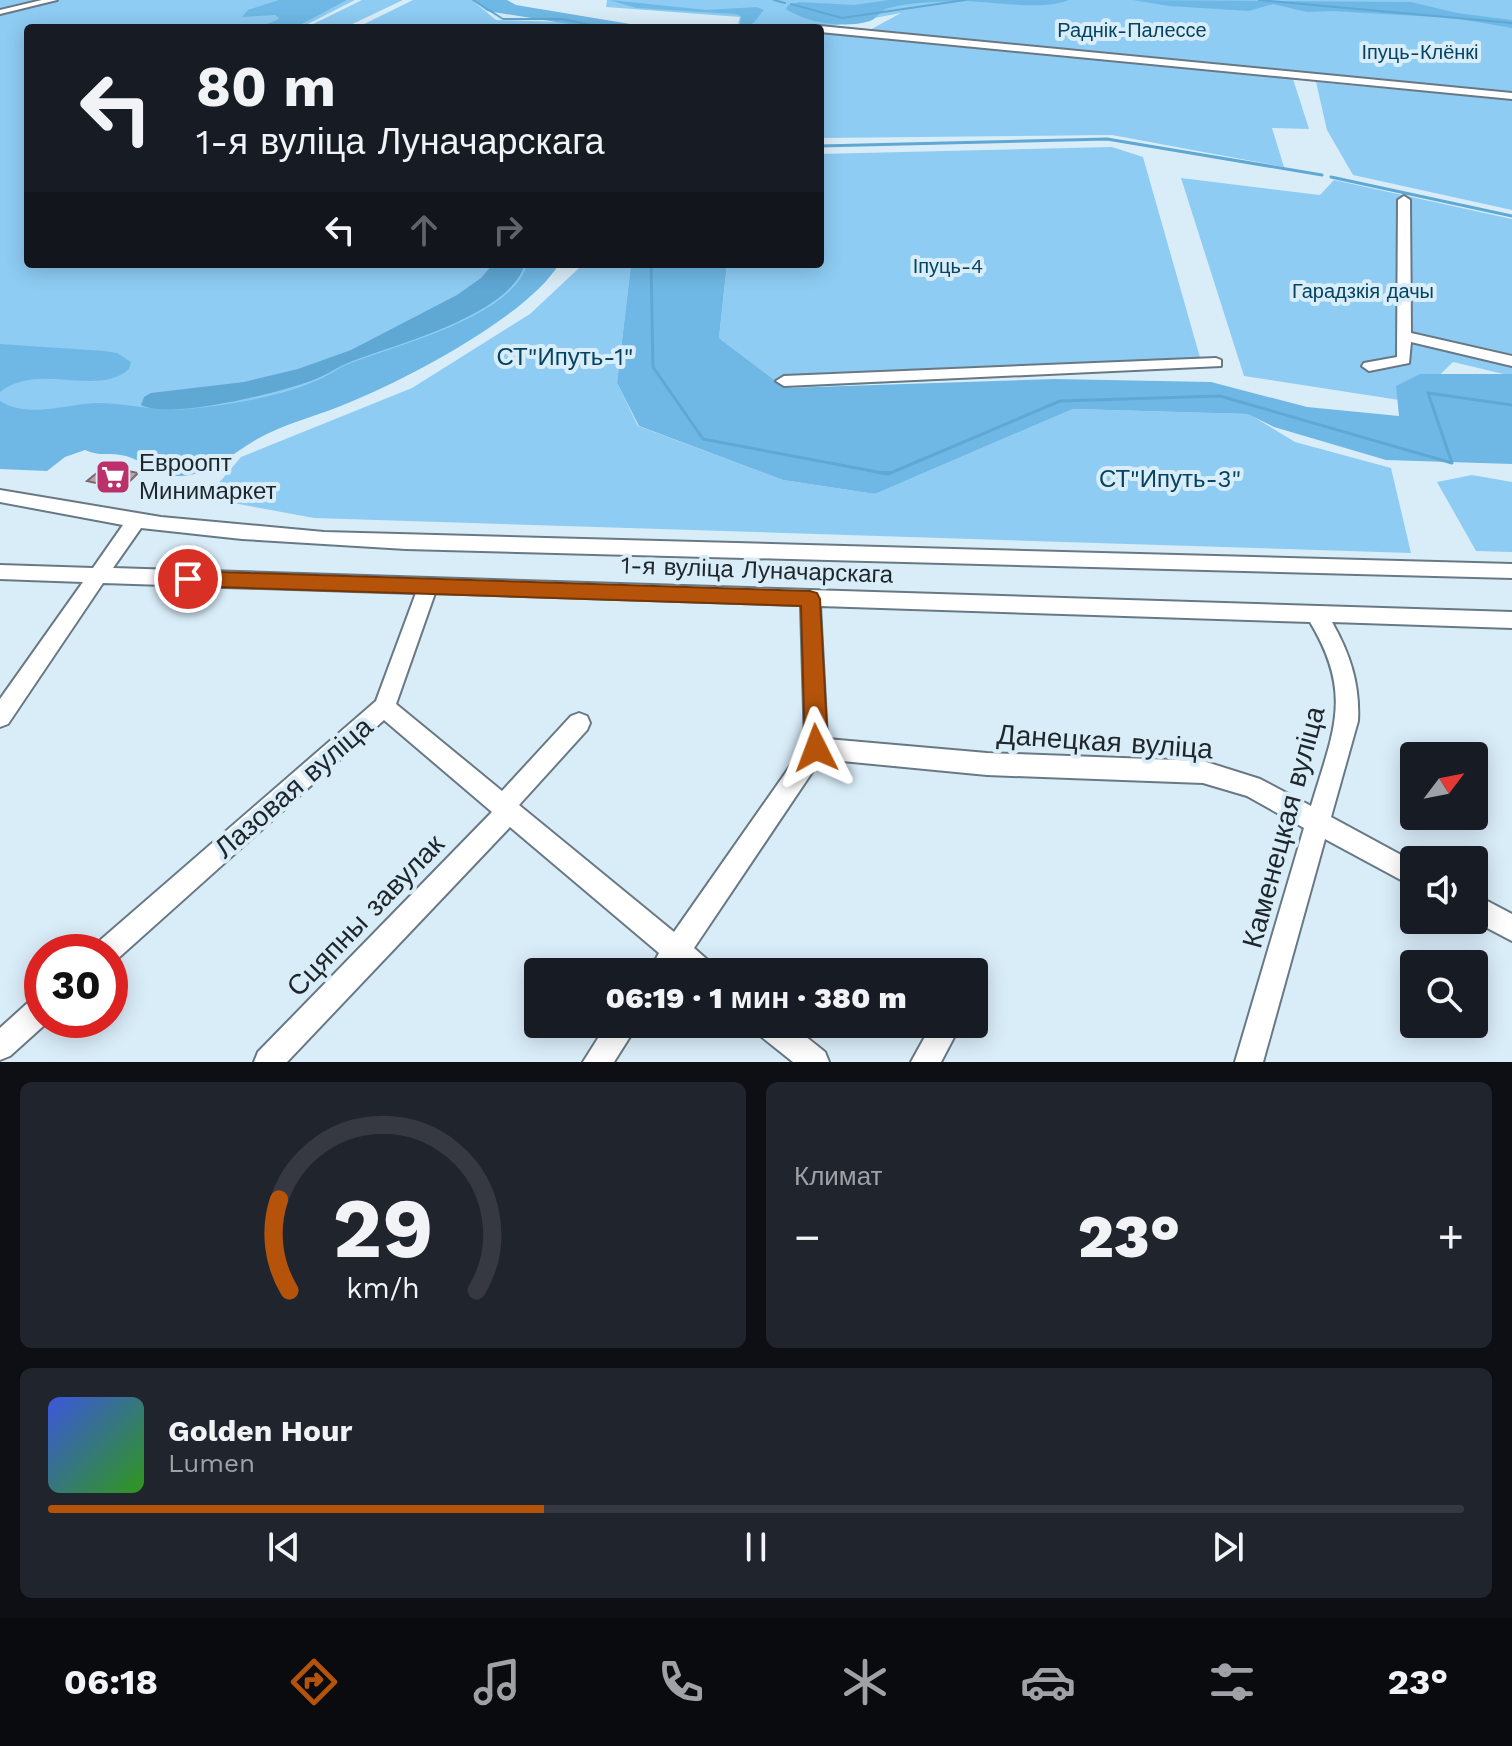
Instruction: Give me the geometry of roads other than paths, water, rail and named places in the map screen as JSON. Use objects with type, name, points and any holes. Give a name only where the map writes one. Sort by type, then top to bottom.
[{"type":"street","points":[[0,12],[53,0]]},
{"type":"street","points":[[824,29],[1512,96]]},
{"type":"street","points":[[1369,366],[1404,360],[1404,200]]},
{"type":"street","points":[[1404,336],[1512,361]]},
{"type":"street","points":[[784,381],[1216,363]]},
{"type":"street","points":[[0,496],[135,522],[249,534],[546,546],[1512,571]]},
{"type":"street","points":[[0,717],[135,522]]},
{"type":"street","name":"1-я вуліца Луначарскага","points":[[0,572],[1512,620]]},
{"type":"street","name":"Лазовая вуліца","points":[[126,934],[384,707],[428,587]]},
{"type":"street","points":[[672,958],[816,748],[810,599]]},
{"type":"street","name":"Каменецкая вуліца","points":[[1249,1062],[1347,721],[1350,696],[1338,650],[1315,612]]},
{"type":"street","points":[[384,707],[684,958]]},
{"type":"street","name":"Сцяпны завулак","points":[[268,1062],[505,810],[579,723]]},
{"type":"street","name":"Данецкая вуліца","points":[[816,748],[987,764],[1203,772],[1252,787],[1400,867]]},
{"type":"street","points":[[1488,915],[1512,928]]},
{"type":"street","points":[[0,1046],[24,1025]]},
{"type":"street","points":[[597,1062],[614,1038]]},
{"type":"street","points":[[785,1038],[815,1062]]},
{"type":"street","points":[[925,1062],[939,1038]]},
{"type":"waterway","points":[[473,0],[503,19],[562,19],[586,24]]},
{"type":"waterway","points":[[774,0],[785,3]]},
{"type":"waterway","points":[[791,4],[842,18],[965,0]]},
{"type":"waterway","points":[[1259,0],[1512,23]]},
{"type":"waterway","points":[[824,146],[1107,139],[1322,175]]},
{"type":"waterway","points":[[1331,177],[1512,216]]},
{"type":"waterway","points":[[651,268],[653,367],[703,439],[883,473]]},
{"type":"waterway","points":[[883,473],[888,474],[1060,401],[1220,396],[1452,463],[1428,393],[1512,405]]},
{"type":"waterway","points":[[883,473],[890,473]]},
{"type":"place","name":"Евроопт Минимаркет","points":[[113,477]]},
{"type":"park label","name":"Раднік-Палессе","points":[[1132,30]]},
{"type":"park label","name":"Іпуць-Клёнкі","points":[[1420,52]]},
{"type":"park label","name":"Іпуць-4","points":[[948,266]]},
{"type":"park label","name":"Гарадзкія дачы","points":[[1363,291]]},
{"type":"park label","name":"СТ\"Ипуть-1\"","points":[[565,357]]},
{"type":"park label","name":"СТ\"Ипуть-3\"","points":[[1170,479]]}]
